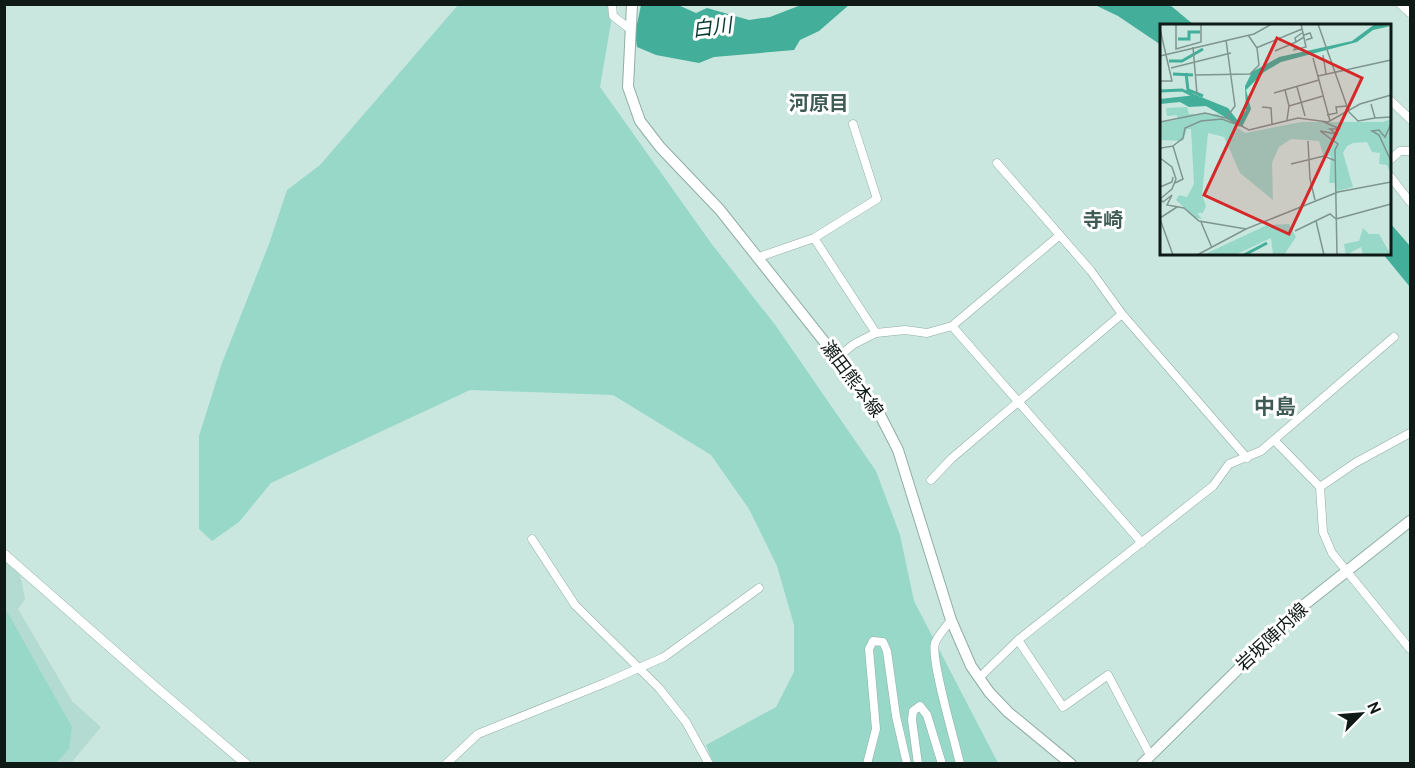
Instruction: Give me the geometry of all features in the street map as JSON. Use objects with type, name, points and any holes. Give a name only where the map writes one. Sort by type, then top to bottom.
[{"type":"main road","name":"瀬田熊本線","points":[[632,4],[628,87],[640,121],[660,147],[716,205],[861,386],[890,430],[960,644],[989,692],[1026,729],[1071,764]]},
{"type":"main road","name":"岩坂陣内線","points":[[1142,764],[1299,609],[1410,521]]},
{"type":"street","points":[[612,4],[613,16],[630,29]]},
{"type":"street","points":[[1400,4],[1410,14]]},
{"type":"street","points":[[1391,102],[1410,119]]},
{"type":"street","points":[[759,257],[814,238],[877,199],[852,124]]},
{"type":"street","points":[[1391,158],[1400,151],[1410,150]]},
{"type":"street","points":[[997,163],[1091,271],[1122,314],[1247,458]]},
{"type":"street","points":[[1391,178],[1410,202]]},
{"type":"street","points":[[837,357],[854,344],[876,333],[905,330],[921,332],[952,326],[1060,236]]},
{"type":"street","points":[[814,238],[876,333]]},
{"type":"street","points":[[931,480],[1122,314]]},
{"type":"street","points":[[952,326],[1142,543]]},
{"type":"street","points":[[980,678],[1018,640],[1213,486],[1229,464],[1247,458],[1274,440],[1394,337]]},
{"type":"street","points":[[1320,487],[1355,463],[1410,433]]},
{"type":"street","points":[[1274,440],[1320,487],[1323,532],[1332,553],[1410,649]]},
{"type":"street","points":[[532,539],[575,605],[640,669],[686,722],[709,764]]},
{"type":"street","points":[[4,554],[246,764]]},
{"type":"street","points":[[446,764],[478,734],[640,669],[686,642],[759,588]]},
{"type":"street","points":[[951,620],[936,643],[934,661],[960,764]]},
{"type":"street","points":[[867,764],[876,729],[869,650],[873,641],[877,640],[883,642],[886,651],[896,716],[907,764]]},
{"type":"street","points":[[1018,640],[1064,707],[1107,675],[1150,755]]},
{"type":"street","points":[[918,764],[912,720],[913,711],[920,706],[927,715],[942,764]]},
{"type":"shaded area","points":[[458,5],[614,5],[600,87],[711,243],[776,326],[876,471],[900,535],[914,601],[998,763],[713,763],[706,745],[776,707],[794,672],[794,625],[777,566],[749,509],[711,455],[613,395],[470,390],[271,483],[239,522],[212,541],[199,529],[199,436],[222,363],[269,244],[287,190],[320,165]]},
{"type":"shaded area","points":[[4,561],[20,573],[25,599],[18,609],[72,701],[101,727],[71,763],[5,763]]},
{"type":"shaded area","points":[[5,608],[72,727],[69,749],[56,763],[5,763]]},
{"type":"water","name":"白川","points":[[641,5],[678,5],[696,13],[707,8],[749,20],[770,17],[801,5],[849,5],[819,31],[800,40],[794,50],[714,57],[699,63],[656,55],[637,47],[635,34]]},
{"type":"water","points":[[1095,5],[1170,5],[1193,24],[1160,24],[1160,44],[1118,16]]},
{"type":"water","points":[[1391,224],[1410,246],[1410,287],[1384,255],[1391,255]]},
{"type":"district","name":"河原目","points":[[819,103]]},
{"type":"district","name":"寺崎","points":[[1103,220]]},
{"type":"district","name":"中島","points":[[1275,407]]}]
